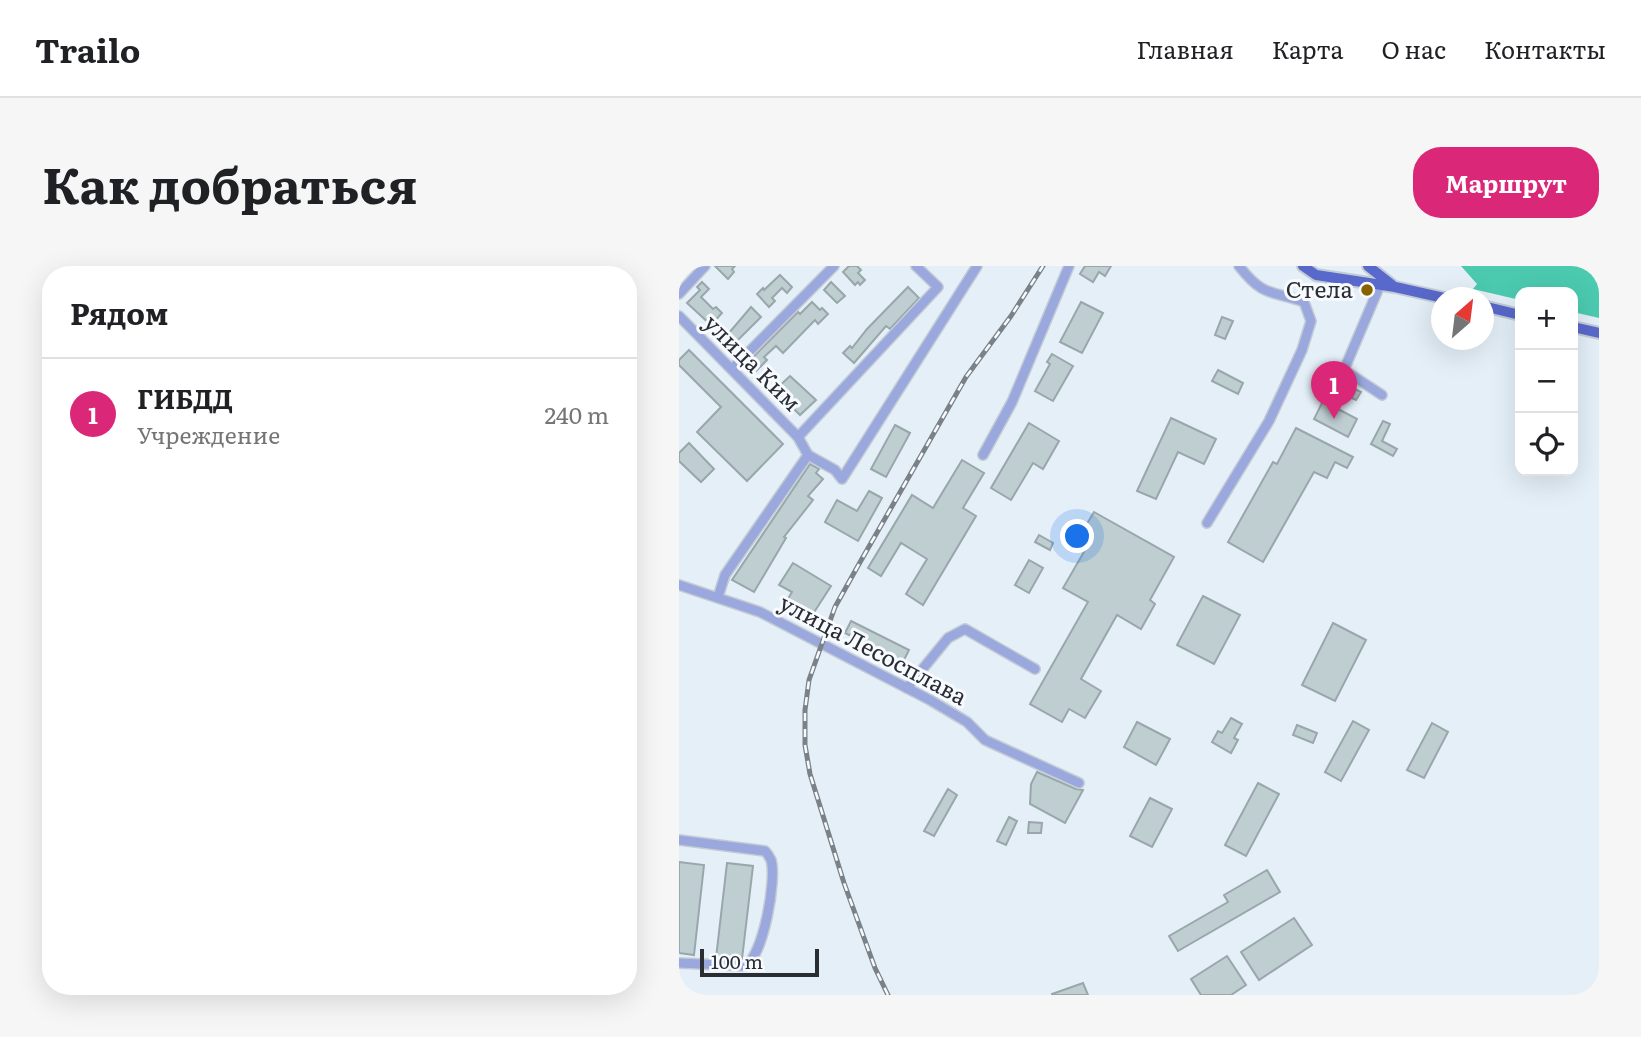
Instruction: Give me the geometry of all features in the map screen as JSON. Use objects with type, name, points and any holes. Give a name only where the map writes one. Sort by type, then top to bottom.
[{"type":"main road","points":[[1303,266],[1317,275],[1431,295]]},
{"type":"main road","points":[[1369,266],[1395,287]]},
{"type":"main road","points":[[1494,309],[1515,314]]},
{"type":"main road","points":[[1578,328],[1599,333]]},
{"type":"street","points":[[679,295],[705,266]]},
{"type":"street","points":[[732,369],[834,266]]},
{"type":"street","points":[[798,437],[938,287],[916,266]]},
{"type":"street","points":[[718,597],[725,575],[808,455],[835,470],[842,479],[977,266]]},
{"type":"street","points":[[983,455],[1012,401],[1069,266]]},
{"type":"street","points":[[1207,523],[1269,421],[1302,350],[1311,321],[1304,302],[1272,295],[1251,281],[1239,266]]},
{"type":"street","points":[[1380,285],[1344,370],[1383,395]]},
{"type":"street","name":"улица Ким","points":[[679,316],[798,437],[808,455]]},
{"type":"street","name":"улица Лесосплава","points":[[679,585],[760,612],[967,722],[985,740],[1079,783]]},
{"type":"street","points":[[907,688],[948,638],[965,629],[1035,669]]},
{"type":"street","points":[[679,840],[765,851],[771,858],[772,869],[767,926],[752,962],[745,967],[679,963]]},
{"type":"shaded area","points":[[1461,266],[1599,266],[1599,318],[1578,313],[1578,287],[1515,287],[1515,299],[1494,294],[1494,287],[1475,287],[1477,284]]},
{"type":"building","points":[[715,266],[735,266],[728,279]]},
{"type":"building","points":[[849,266],[857,266],[861,270],[858,273],[865,280],[860,285],[858,282],[855,285],[843,272]]},
{"type":"building","points":[[1085,266],[1111,266],[1105,276],[1099,272],[1093,282],[1080,274]]},
{"type":"building","points":[[780,275],[792,287],[787,293],[782,288],[772,298],[775,301],[769,307],[757,294]]},
{"type":"building","points":[[702,282],[709,289],[701,297],[713,309],[716,307],[722,313],[711,325],[687,303],[700,290],[697,287]]},
{"type":"building","points":[[831,282],[845,296],[837,303],[824,290]]},
{"type":"building","points":[[908,287],[919,298],[890,329],[886,326],[854,363],[843,353],[850,346],[852,348]]},
{"type":"building","points":[[812,302],[828,314],[818,324],[815,320],[783,353],[776,346],[764,357],[767,360],[756,371],[748,362],[798,312],[800,314]]},
{"type":"building","points":[[1081,302],[1103,313],[1082,353],[1060,342]]},
{"type":"building","points":[[751,307],[761,317],[731,347],[723,340]]},
{"type":"building","points":[[1222,317],[1233,321],[1225,339],[1215,335]]},
{"type":"building","points":[[689,350],[783,444],[747,481],[697,432],[721,407],[679,365],[679,360]]},
{"type":"building","points":[[1052,354],[1073,366],[1053,401],[1035,391],[1050,364],[1047,362]]},
{"type":"building","points":[[1218,370],[1243,383],[1238,394],[1212,381]]},
{"type":"building","points":[[790,376],[816,400],[800,415],[775,390]]},
{"type":"building","points":[[1340,382],[1361,392],[1356,400],[1336,391]]},
{"type":"building","points":[[1323,401],[1357,419],[1348,437],[1314,419]]},
{"type":"building","points":[[1171,418],[1216,439],[1204,464],[1178,452],[1156,499],[1137,491]]},
{"type":"building","points":[[1383,421],[1390,424],[1382,441],[1397,449],[1393,456],[1371,444]]},
{"type":"building","points":[[1029,423],[1059,441],[1043,469],[1033,463],[1011,500],[991,488]]},
{"type":"building","points":[[895,425],[910,433],[886,477],[871,469]]},
{"type":"building","points":[[1296,428],[1353,457],[1347,468],[1335,462],[1327,478],[1314,472],[1263,562],[1228,542],[1273,462],[1277,464]]},
{"type":"building","points":[[689,443],[714,469],[701,482],[679,461],[679,453]]},
{"type":"building","points":[[962,460],[984,473],[963,508],[976,516],[923,605],[906,594],[927,559],[901,543],[881,576],[868,568],[912,495],[933,508]]},
{"type":"building","points":[[810,464],[819,469],[816,473],[823,479],[808,496],[813,500],[784,537],[786,538],[754,592],[732,580]]},
{"type":"building","points":[[869,491],[882,498],[858,541],[825,522],[837,500],[857,511]]},
{"type":"building","points":[[1094,512],[1174,557],[1150,600],[1155,604],[1141,629],[1117,615],[1081,679],[1101,691],[1085,718],[1069,709],[1062,722],[1030,704],[1088,602],[1063,588],[1092,538],[1082,532]]},
{"type":"building","points":[[1039,535],[1053,543],[1050,550],[1035,542]]},
{"type":"building","points":[[1029,560],[1043,568],[1029,593],[1015,585]]},
{"type":"building","points":[[793,563],[831,586],[811,617],[786,602],[792,592],[779,585]]},
{"type":"building","points":[[1203,596],[1240,615],[1214,664],[1177,645]]},
{"type":"building","points":[[851,621],[909,650],[903,662],[845,633]]},
{"type":"building","points":[[1333,623],[1366,640],[1335,701],[1302,685]]},
{"type":"building","points":[[1231,718],[1242,724],[1234,738],[1238,740],[1231,753],[1212,742],[1218,731],[1222,733]]},
{"type":"building","points":[[1353,721],[1369,730],[1341,781],[1325,772]]},
{"type":"building","points":[[1137,722],[1170,739],[1156,765],[1124,747]]},
{"type":"building","points":[[1432,723],[1448,732],[1424,778],[1407,770]]},
{"type":"building","points":[[1297,725],[1317,733],[1313,743],[1293,735]]},
{"type":"building","points":[[1037,772],[1083,790],[1065,823],[1030,804],[1031,784]]},
{"type":"building","points":[[1258,783],[1279,794],[1246,856],[1225,845]]},
{"type":"building","points":[[948,789],[957,795],[934,836],[924,831]]},
{"type":"building","points":[[1150,798],[1172,809],[1152,847],[1130,836]]},
{"type":"building","points":[[1009,817],[1017,821],[1006,845],[997,841]]},
{"type":"building","points":[[1029,822],[1042,823],[1041,833],[1028,833]]},
{"type":"building","points":[[679,862],[704,865],[694,955],[679,953]]},
{"type":"building","points":[[727,863],[753,866],[742,959],[716,958]]},
{"type":"building","points":[[1267,870],[1280,892],[1178,951],[1169,936],[1228,902],[1224,895]]},
{"type":"building","points":[[1294,918],[1312,945],[1259,980],[1241,952]]},
{"type":"building","points":[[1227,956],[1246,985],[1231,995],[1201,995],[1191,979]]},
{"type":"building","points":[[1083,983],[1088,995],[1052,995],[1052,994]]},
{"type":"railway","points":[[888,995],[875,968],[844,883],[810,774],[805,745],[805,710],[809,680],[835,607],[859,564],[966,377],[1011,316],[1043,266]]},
{"type":"place","name":"Стела","points":[[1367,290]]},
{"type":"place","name":"ГИБДД","points":[[1334,419]]}]
